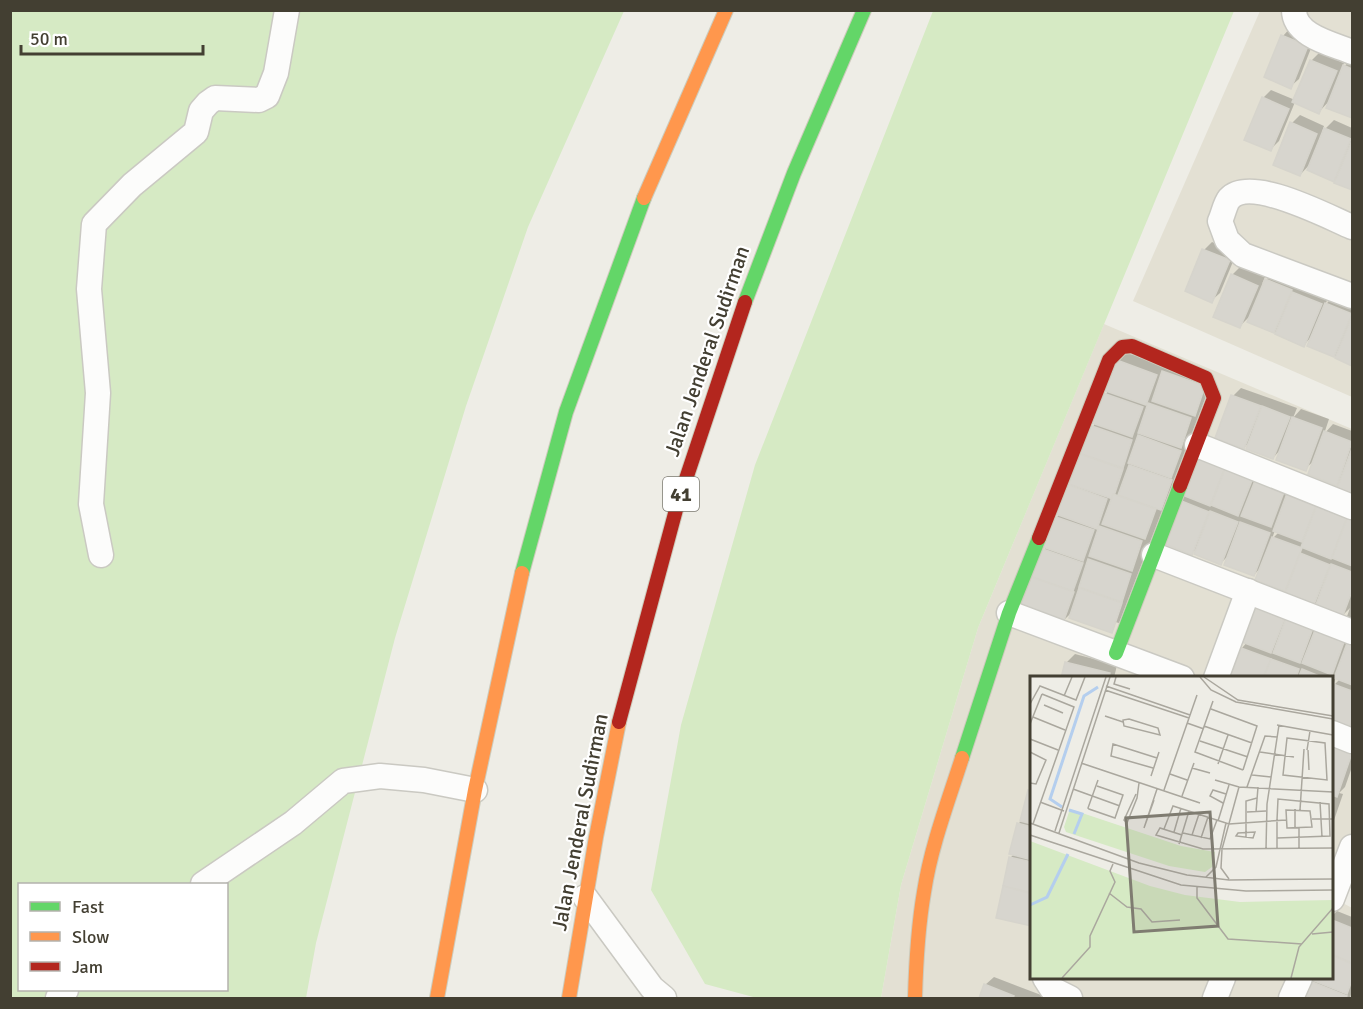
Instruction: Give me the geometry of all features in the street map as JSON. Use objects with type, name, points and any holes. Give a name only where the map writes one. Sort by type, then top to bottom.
[{"type":"main road","points":[[438,999],[475,790],[517,592],[566,412],[631,228],[726,10]]},
{"type":"main road","name":"Jalan Jenderal Sudirman","points":[[569,999],[585,897],[629,678],[693,450],[750,285],[806,140],[864,10]]},
{"type":"main road","points":[[915,999],[917,941],[924,890],[934,846],[1009,613],[1109,360],[1115,351],[1122,347],[1132,346],[1206,378],[1214,398],[1154,555],[1124,663]]},
{"type":"street","points":[[100,555],[91,504],[98,393],[89,289],[94,224],[132,185],[196,132],[201,111],[208,103],[215,98],[259,100],[267,96],[276,73],[287,10]]},
{"type":"street","points":[[1294,10],[1299,25],[1311,35],[1353,52]]},
{"type":"street","points":[[1353,227],[1266,192],[1244,190],[1229,199],[1220,221],[1227,240],[1243,255],[1353,296]]},
{"type":"street","points":[[1197,445],[1353,507]]},
{"type":"street","points":[[1154,555],[1353,632]]},
{"type":"street","points":[[1217,676],[1248,591]]},
{"type":"street","points":[[1009,613],[1124,663],[1174,676]]},
{"type":"street","points":[[1333,733],[1353,741]]},
{"type":"street","points":[[206,883],[293,823],[343,781],[380,776],[423,780],[475,790]]},
{"type":"street","points":[[1333,895],[1343,859]]},
{"type":"street","points":[[585,897],[652,988],[664,999]]},
{"type":"street","points":[[1046,979],[1052,989],[1070,999]]},
{"type":"street","points":[[1215,999],[1223,979]]},
{"type":"street","points":[[1291,999],[1300,979]]},
{"type":"shaded area","points":[[1260,11],[1352,11],[1352,397],[1133,301]]},
{"type":"shaded area","points":[[1104,324],[1352,429],[1352,874],[1341,902],[1352,908],[1352,998],[881,998],[901,885],[978,628]]},
{"type":"green space","points":[[10,11],[624,11],[528,227],[466,406],[395,638],[316,943],[306,998],[11,998]]},
{"type":"green space","points":[[933,11],[1234,11],[978,628],[901,885],[881,998],[757,998],[705,984],[651,890],[681,725],[755,465]]},
{"type":"building","points":[[1281,35],[1308,46],[1291,89],[1264,77]]},
{"type":"building","points":[[1310,60],[1337,71],[1319,114],[1292,102]]},
{"type":"building","points":[[1343,65],[1352,69],[1352,118],[1326,108]]},
{"type":"building","points":[[1262,97],[1289,109],[1271,151],[1244,140]]},
{"type":"building","points":[[1290,122],[1317,134],[1300,176],[1273,165]]},
{"type":"building","points":[[1324,128],[1351,139],[1334,182],[1307,170]]},
{"type":"building","points":[[1352,140],[1352,190],[1334,183]]},
{"type":"building","points":[[1202,249],[1230,260],[1212,303],[1185,291]]},
{"type":"building","points":[[1231,274],[1258,286],[1240,328],[1213,317]]},
{"type":"building","points":[[1265,279],[1292,290],[1274,333],[1247,322]]},
{"type":"building","points":[[1292,292],[1322,304],[1304,347],[1275,334]]},
{"type":"building","points":[[1325,303],[1352,314],[1334,357],[1307,346]]},
{"type":"building","points":[[1352,316],[1352,366],[1335,358]]},
{"type":"building","points":[[1114,359],[1157,375],[1146,405],[1103,390]]},
{"type":"building","points":[[1162,371],[1205,386],[1195,416],[1152,401]]},
{"type":"building","points":[[1100,392],[1143,407],[1132,437],[1089,422]]},
{"type":"building","points":[[1231,395],[1261,406],[1244,449],[1215,438]]},
{"type":"building","points":[[1148,403],[1191,418],[1181,448],[1138,433]]},
{"type":"building","points":[[1262,406],[1290,417],[1273,459],[1246,449]]},
{"type":"building","points":[[1292,417],[1322,428],[1306,471],[1276,460]]},
{"type":"building","points":[[1089,425],[1132,440],[1123,468],[1079,453]]},
{"type":"building","points":[[1324,431],[1352,442],[1337,486],[1308,474]]},
{"type":"building","points":[[1138,435],[1181,451],[1171,478],[1128,463]]},
{"type":"building","points":[[1352,448],[1352,497],[1336,491]]},
{"type":"building","points":[[1196,452],[1227,463],[1210,506],[1180,494]]},
{"type":"building","points":[[1080,454],[1123,469],[1113,499],[1069,484]]},
{"type":"building","points":[[1227,463],[1255,473],[1238,516],[1211,505]]},
{"type":"building","points":[[1129,465],[1172,480],[1161,510],[1118,495]]},
{"type":"building","points":[[1258,473],[1287,484],[1271,527],[1241,516]]},
{"type":"building","points":[[1064,483],[1107,499],[1097,529],[1053,513]]},
{"type":"building","points":[[1289,488],[1319,499],[1302,542],[1273,531]]},
{"type":"building","points":[[1113,494],[1156,509],[1145,539],[1102,524]]},
{"type":"building","points":[[1179,500],[1209,512],[1192,555],[1163,543]]},
{"type":"building","points":[[1317,504],[1348,516],[1331,559],[1301,547]]},
{"type":"building","points":[[1210,511],[1238,522],[1221,565],[1194,554]]},
{"type":"building","points":[[1050,515],[1094,530],[1083,561],[1040,546]]},
{"type":"building","points":[[1348,515],[1352,517],[1352,566],[1332,558]]},
{"type":"building","points":[[1240,522],[1270,533],[1254,576],[1224,565]]},
{"type":"building","points":[[1099,526],[1142,541],[1132,571],[1089,556]]},
{"type":"building","points":[[1272,537],[1302,548],[1285,591],[1255,580]]},
{"type":"building","points":[[1040,548],[1083,563],[1073,591],[1030,576]]},
{"type":"building","points":[[1300,553],[1330,565],[1313,607],[1284,596]]},
{"type":"building","points":[[1088,559],[1131,574],[1122,602],[1079,587]]},
{"type":"building","points":[[1331,564],[1352,572],[1352,591],[1342,618],[1315,607]]},
{"type":"building","points":[[1031,577],[1074,592],[1063,623],[1020,607]]},
{"type":"building","points":[[1079,588],[1122,603],[1112,633],[1069,618]]},
{"type":"building","points":[[1258,599],[1288,610],[1271,653],[1242,642]]},
{"type":"building","points":[[1289,610],[1316,620],[1300,663],[1273,653]]},
{"type":"building","points":[[1319,620],[1348,631],[1332,675],[1302,663]]},
{"type":"building","points":[[1350,635],[1352,635],[1352,685],[1334,678]]},
{"type":"building","points":[[1241,648],[1271,659],[1264,676],[1230,676]]},
{"type":"building","points":[[1271,659],[1299,669],[1297,676],[1265,676]]},
{"type":"building","points":[[1065,662],[1110,673],[1109,676],[1062,676]]},
{"type":"building","points":[[1302,669],[1319,676],[1299,676]]},
{"type":"building","points":[[1333,684],[1352,691],[1352,721],[1346,738],[1333,732]]},
{"type":"building","points":[[1333,745],[1352,753],[1337,797],[1333,795]]},
{"type":"building","points":[[1028,790],[1030,790],[1030,824],[1020,821]]},
{"type":"building","points":[[1017,823],[1030,826],[1030,859],[1009,854]]},
{"type":"building","points":[[1009,857],[1030,862],[1030,893],[1003,886]]},
{"type":"building","points":[[1003,886],[1030,893],[1030,926],[996,918]]},
{"type":"building","points":[[1333,920],[1352,928],[1352,963],[1333,954]]},
{"type":"building","points":[[1333,955],[1352,964],[1352,980],[1347,994],[1310,979],[1333,979]]},
{"type":"building","points":[[1305,979],[1347,996],[1346,998],[1297,998]]},
{"type":"building","points":[[984,984],[1014,996],[1013,998],[979,998]]},
{"type":"traffic: fast","points":[[745,302],[794,173],[864,10]]},
{"type":"traffic: fast","points":[[522,573],[566,412],[644,198]]},
{"type":"traffic: fast","points":[[1116,653],[1180,486]]},
{"type":"traffic: fast","points":[[962,758],[1009,613],[1039,538]]},
{"type":"traffic: slow","points":[[644,198],[726,10]]},
{"type":"traffic: slow","points":[[437,998],[475,790],[522,573]]},
{"type":"traffic: slow","points":[[569,998],[596,837],[619,722]]},
{"type":"traffic: slow","points":[[915,998],[919,931],[927,875],[940,824],[962,758]]},
{"type":"traffic: jam","points":[[619,722],[677,506],[745,302]]},
{"type":"traffic: jam","points":[[1039,538],[1109,360],[1122,347],[1132,346],[1206,378],[1214,398],[1180,486]]}]
